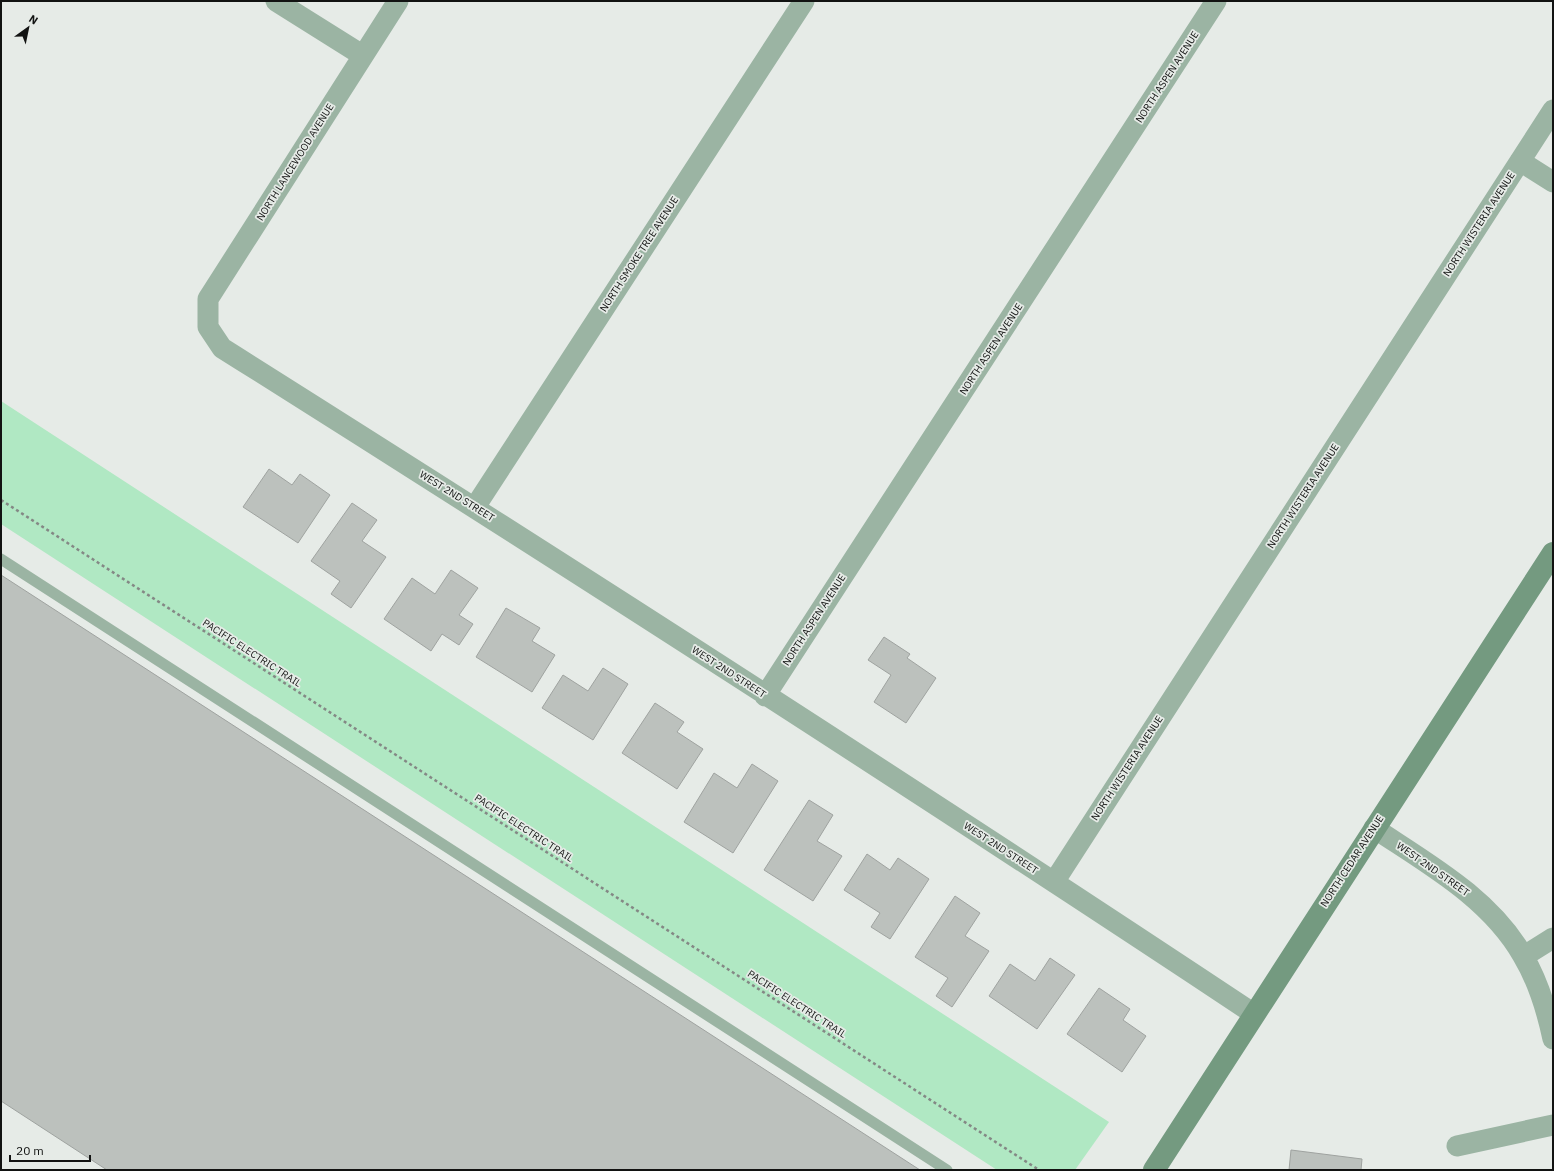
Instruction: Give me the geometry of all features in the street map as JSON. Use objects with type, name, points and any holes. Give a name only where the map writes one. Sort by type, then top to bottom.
[{"type":"main road","name":"NORTH CEDAR AVENUE","points":[[1154,1170],[1374,828],[1553,554]]},
{"type":"street","points":[[276,1],[362,55]]},
{"type":"street","name":"NORTH LANCEWOOD AVENUE","points":[[208,327],[208,299],[362,55],[398,1]]},
{"type":"street","name":"NORTH SMOKE TREE AVENUE","points":[[475,508],[804,1]]},
{"type":"street","name":"NORTH ASPEN AVENUE","points":[[766,696],[1216,1]]},
{"type":"street","name":"NORTH WISTERIA AVENUE","points":[[1054,882],[1553,110]]},
{"type":"street","points":[[1520,161],[1553,182]]},
{"type":"street","name":"WEST 2ND STREET","points":[[208,327],[222,348],[475,508],[1054,882],[1254,1014]]},
{"type":"street","name":"WEST 2ND STREET","points":[[1374,828],[1467,891],[1498,921],[1524,956],[1546,1008],[1553,1039]]},
{"type":"street","points":[[1524,956],[1553,938]]},
{"type":"street","points":[[1457,1146],[1553,1125]]},
{"type":"lane","points":[[1,559],[947,1170]]},
{"type":"path","name":"PACIFIC ELECTRIC TRAIL","points":[[1,500],[1039,1170]]},
{"type":"green space","points":[[1,401],[1109,1122],[1075,1170],[997,1170],[1,524]]},
{"type":"building","points":[[269,469],[292,485],[300,474],[330,495],[298,543],[243,507]]},
{"type":"building","points":[[352,503],[377,520],[362,541],[386,557],[351,608],[331,594],[340,581],[311,561]]},
{"type":"building","points":[[451,570],[478,588],[459,615],[473,624],[459,645],[442,634],[431,651],[384,619],[412,578],[435,594]]},
{"type":"building","points":[[1,575],[920,1170],[107,1170],[1,1101]]},
{"type":"building","points":[[506,608],[540,628],[532,641],[555,655],[532,692],[476,657]]},
{"type":"building","points":[[884,637],[910,654],[907,658],[936,678],[906,723],[874,702],[891,675],[868,660]]},
{"type":"building","points":[[603,668],[628,684],[593,740],[542,708],[563,675],[588,691]]},
{"type":"building","points":[[655,703],[684,722],[677,732],[703,749],[677,789],[622,753]]},
{"type":"building","points":[[752,764],[778,781],[733,853],[684,822],[714,773],[737,788]]},
{"type":"building","points":[[809,800],[833,815],[817,841],[842,856],[813,901],[764,870]]},
{"type":"building","points":[[867,854],[890,870],[898,858],[929,879],[890,939],[871,927],[880,913],[844,890]]},
{"type":"building","points":[[955,896],[980,913],[965,936],[989,951],[952,1007],[936,996],[948,978],[915,957]]},
{"type":"building","points":[[1050,958],[1075,975],[1037,1029],[989,996],[1010,964],[1035,981]]},
{"type":"building","points":[[1099,988],[1130,1009],[1123,1020],[1146,1036],[1122,1072],[1067,1034]]},
{"type":"building","points":[[1291,1150],[1362,1159],[1361,1170],[1289,1170]]}]
